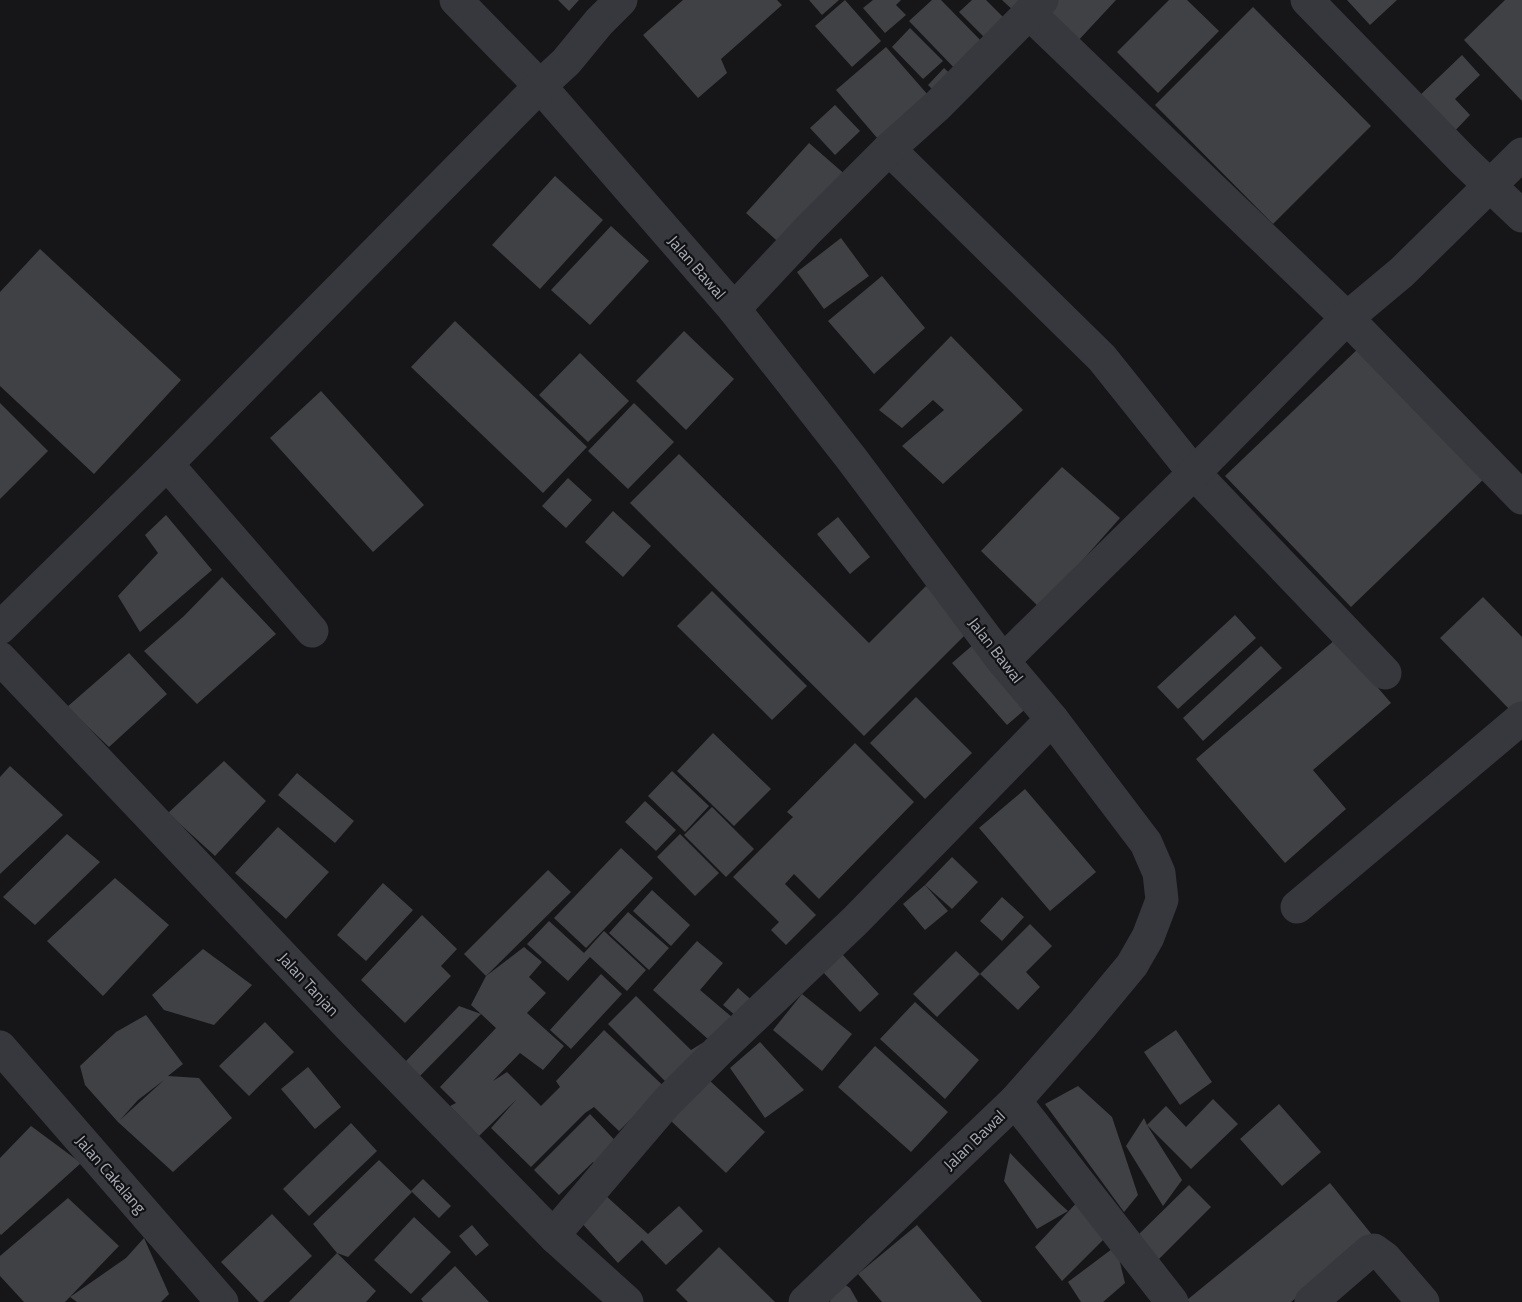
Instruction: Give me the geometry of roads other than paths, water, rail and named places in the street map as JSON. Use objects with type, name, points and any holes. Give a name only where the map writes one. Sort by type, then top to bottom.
[{"type":"street","name":"Jalan Bawal","points":[[456,0],[540,86],[734,309],[865,477],[1003,661],[1052,719],[1146,843],[1159,873],[1162,900],[1148,937],[1132,965],[1015,1101],[805,1302]]},
{"type":"street","points":[[1307,0],[1463,160],[1522,216]]},
{"type":"street","points":[[734,309],[889,148],[938,105],[1035,7],[1347,318],[1522,498]]},
{"type":"street","points":[[0,628],[167,464],[566,62],[610,11]]},
{"type":"street","points":[[889,148],[1102,358],[1194,473],[1385,673]]},
{"type":"street","points":[[1003,661],[1347,318],[1402,272],[1522,154]]},
{"type":"street","points":[[167,464],[312,631]]},
{"type":"street","name":"Jalan Tanjan","points":[[0,658],[346,1023],[555,1237],[627,1302]]},
{"type":"street","points":[[1297,907],[1522,718]]},
{"type":"street","points":[[555,1237],[562,1225],[666,1103],[855,921],[1052,719]]},
{"type":"street","name":"Jalan Cakalang","points":[[0,1047],[222,1302]]},
{"type":"street","points":[[1015,1101],[1172,1302]]},
{"type":"street","points":[[1311,1302],[1374,1250],[1385,1258],[1423,1302]]}]
